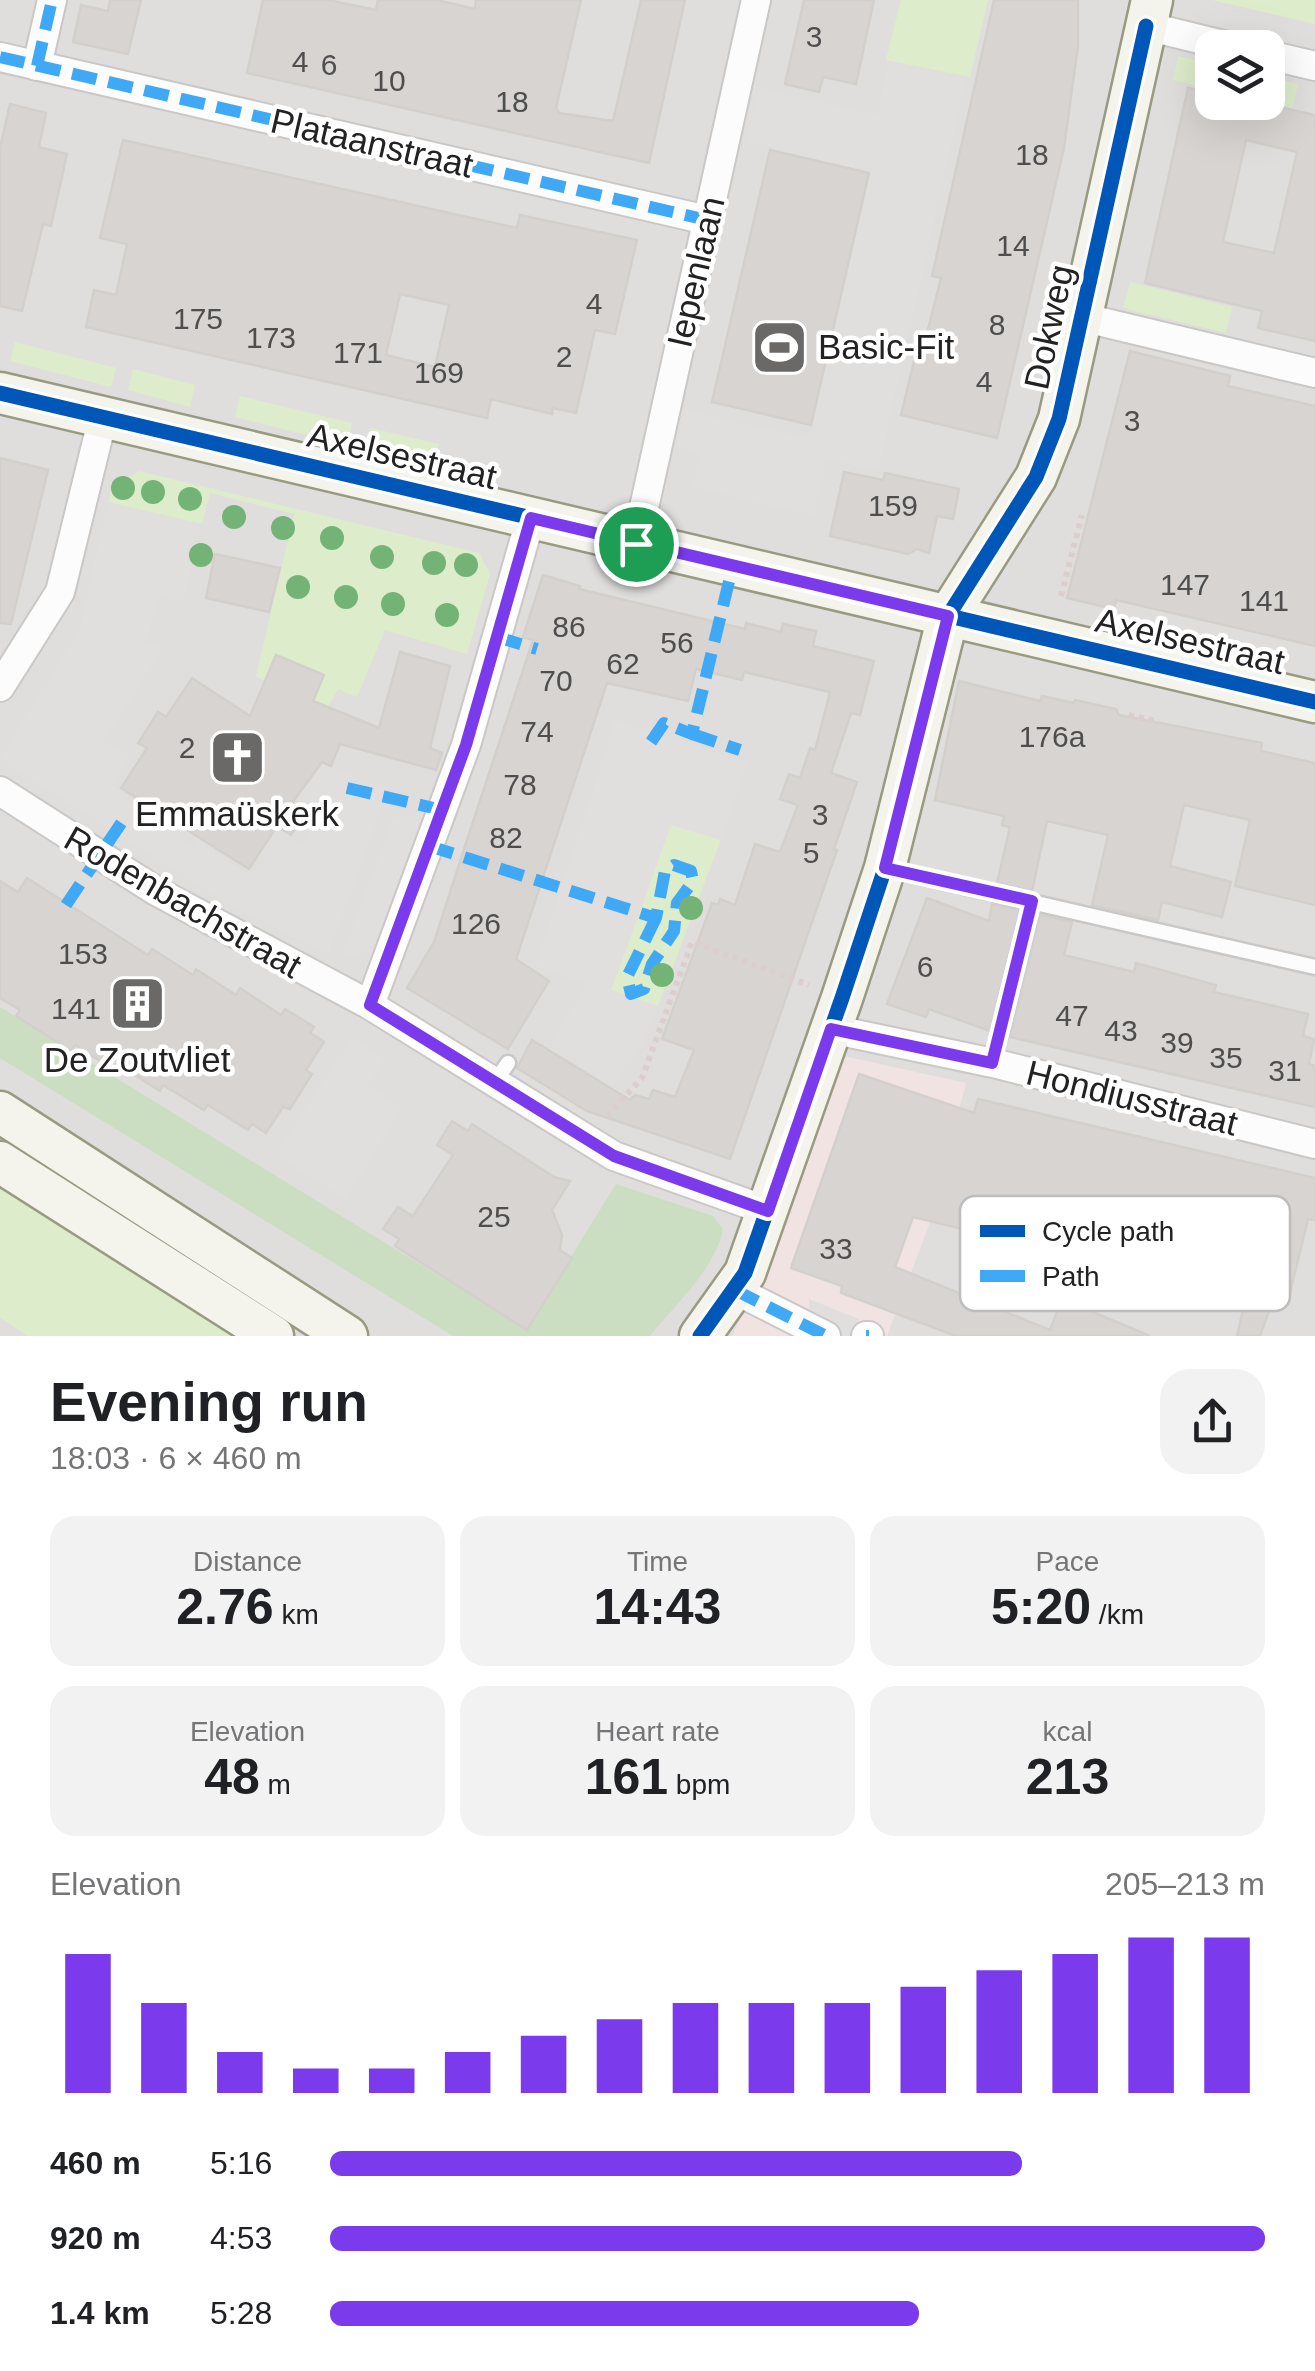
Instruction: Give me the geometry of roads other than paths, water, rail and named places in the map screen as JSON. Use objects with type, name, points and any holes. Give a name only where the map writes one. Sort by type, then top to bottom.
[{"type":"street","points":[[37,66],[52,0]]},
{"type":"street","name":"Iepenlaan","points":[[636,544],[756,0]]},
{"type":"street","points":[[1149,13],[1195,32]]},
{"type":"street","name":"Dokweg","points":[[700,1336],[736,1290],[768,1211],[837,1013],[885,868],[948,616],[1036,477],[1059,419],[1149,13]]},
{"type":"street","name":"Plataanstraat","points":[[0,57],[707,220]]},
{"type":"street","points":[[1285,59],[1315,66]]},
{"type":"street","points":[[1081,317],[1315,373]]},
{"type":"street","name":"Axelsestraat","points":[[0,394],[1315,702]]},
{"type":"street","points":[[0,687],[60,592],[103,417]]},
{"type":"street","points":[[370,1005],[466,745],[531,518]]},
{"type":"street","name":"Rodenbachstraat","points":[[0,792],[156,890],[501,1073],[586,1139],[642,1168],[768,1211]]},
{"type":"street","name":"Hondiusstraat","points":[[837,1013],[992,1063],[1315,1144]]},
{"type":"street","points":[[0,1112],[347,1336]]},
{"type":"street","points":[[0,1162],[273,1336]]},
{"type":"street","points":[[736,1290],[826,1336]]},
{"type":"lane","points":[[885,868],[1315,968]]},
{"type":"lane","points":[[992,1063],[1032,901]]},
{"type":"place","name":"Basic-Fit","points":[[779,347]]},
{"type":"place","name":"Emmaüskerk","points":[[237,758]]},
{"type":"place","name":"De Zoutvliet","points":[[137,1004]]}]
